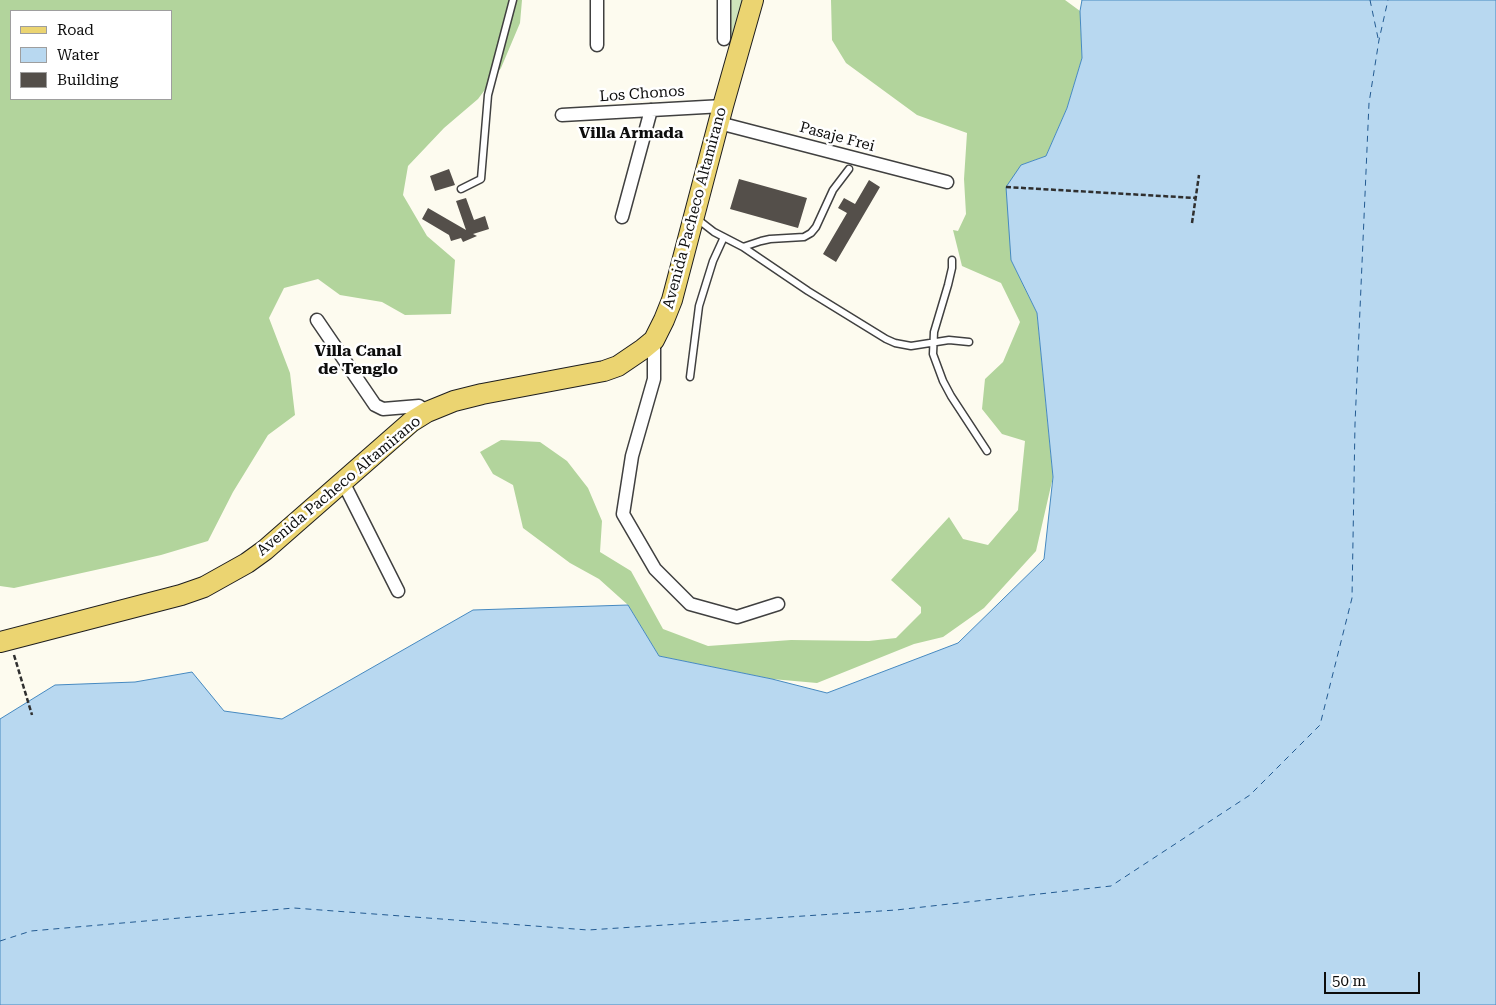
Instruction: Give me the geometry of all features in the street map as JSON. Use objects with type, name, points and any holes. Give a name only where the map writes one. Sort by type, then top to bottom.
[{"type":"main road","name":"Avenida Pacheco Altamirano","points":[[5,640],[181,595],[204,587],[233,572],[266,550],[411,422],[427,412],[454,401],[482,394],[604,371],[618,366],[654,340],[672,300],[753,0]]},
{"type":"street","points":[[597,0],[597,45]]},
{"type":"street","points":[[724,0],[724,38]]},
{"type":"street","points":[[622,218],[651,110]]},
{"type":"street","name":"Los Chonos","points":[[562,115],[651,110],[721,114]]},
{"type":"street","name":"Pasaje Frei","points":[[721,114],[947,182]]},
{"type":"street","points":[[317,320],[375,405],[384,409],[419,406],[427,412]]},
{"type":"street","points":[[654,340],[654,379],[632,456],[624,514],[655,569],[690,604],[737,617],[778,604]]},
{"type":"street","points":[[343,482],[398,591]]},
{"type":"lane","points":[[461,189],[481,180],[488,95],[513,0]]},
{"type":"lane","points":[[744,247],[761,241],[804,236],[811,233],[816,227],[833,190],[849,169]]},
{"type":"lane","points":[[695,218],[707,227],[744,247],[808,291],[886,339],[911,346],[949,340],[969,342]]},
{"type":"lane","points":[[690,377],[699,306],[707,278],[724,237]]},
{"type":"lane","points":[[952,260],[948,285],[934,332],[933,354],[951,396],[987,450]]},
{"type":"path","points":[[1192,223],[1199,175]]},
{"type":"path","points":[[1006,187],[1196,198]]},
{"type":"path","points":[[5,640],[32,715]]},
{"type":"green space","points":[[0,0],[522,0],[520,23],[501,68],[478,99],[444,128],[408,166],[403,195],[427,236],[455,260],[451,314],[405,315],[382,302],[340,295],[318,279],[284,288],[269,318],[290,373],[295,415],[268,435],[233,492],[208,541],[161,555],[14,588],[0,586]]},
{"type":"green space","points":[[730,0],[746,0],[735,41],[728,39]]},
{"type":"green space","points":[[831,0],[1065,0],[1080,11],[1082,58],[1067,108],[1046,156],[1021,165],[1011,260],[1037,313],[1053,477],[1036,551],[984,608],[943,637],[914,644],[817,683],[772,679],[659,656],[628,605],[599,579],[570,563],[523,528],[513,485],[493,474],[480,452],[501,440],[540,442],[567,461],[588,488],[602,521],[600,552],[631,571],[663,629],[708,646],[791,640],[869,641],[896,638],[921,613],[921,607],[891,580],[949,517],[963,539],[988,545],[1018,510],[1025,441],[1002,434],[982,409],[985,379],[1003,362],[1020,322],[1001,283],[962,266],[953,230],[958,231],[966,214],[964,179],[967,133],[917,115],[846,63],[832,40]]},
{"type":"water","points":[[1082,0],[1496,0],[1496,1005],[0,1005],[0,719],[55,685],[135,682],[192,672],[224,711],[282,719],[473,610],[628,605],[659,656],[772,679],[827,693],[958,643],[1044,559],[1053,477],[1037,313],[1011,260],[1006,187],[1021,165],[1046,156],[1067,108],[1082,58],[1080,11]]},
{"type":"building","points":[[449,169],[455,185],[435,191],[430,176]]},
{"type":"building","points":[[739,179],[807,198],[798,228],[730,209]]},
{"type":"building","points":[[869,180],[880,187],[836,262],[823,254],[847,213],[838,208],[844,198],[855,204]]},
{"type":"building","points":[[466,198],[474,220],[485,216],[489,229],[473,234],[477,236],[463,242],[461,238],[451,241],[449,235],[422,219],[428,208],[466,230],[456,201]]},
{"type":"ferry route","points":[[1370,0],[1378,38]]},
{"type":"ferry route","points":[[0,941],[31,931],[294,908],[588,930],[896,910],[1111,886],[1250,795],[1320,725],[1352,598],[1355,424],[1369,103],[1379,40],[1388,0]]},
{"type":"district","name":"Villa Armada","points":[[631,133]]},
{"type":"district","name":"Villa Canal de Tenglo","points":[[358,360]]}]
